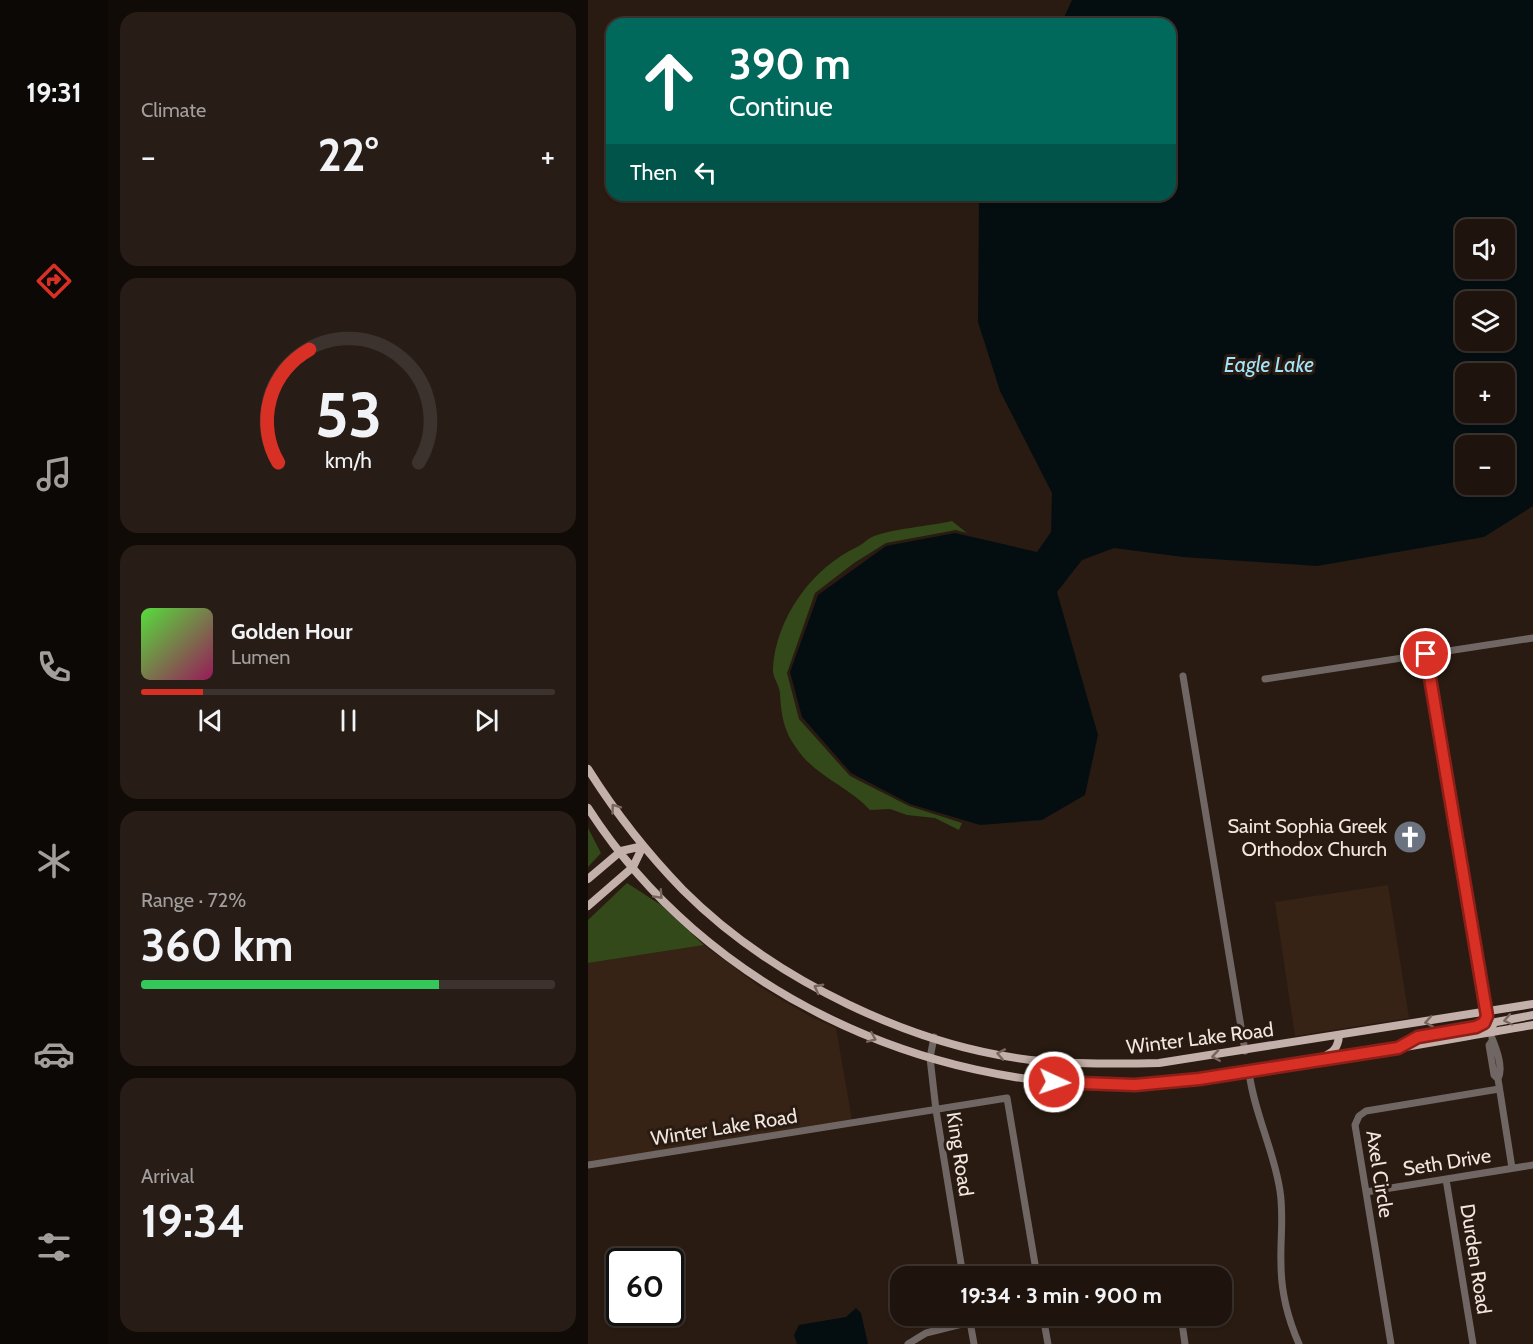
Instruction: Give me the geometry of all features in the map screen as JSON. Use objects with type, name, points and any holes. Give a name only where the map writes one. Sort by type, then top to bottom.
[{"type":"main road","name":"Winter Lake Road","points":[[588,769],[644,846],[699,905],[763,955],[833,996],[888,1021],[934,1037],[1001,1054],[1081,1063],[1159,1063],[1533,1004]]},
{"type":"main road","name":"Winter Lake Road","points":[[588,808],[633,867],[676,913],[760,979],[854,1030],[930,1058],[992,1074],[1095,1084],[1135,1085],[1249,1072],[1402,1047],[1491,1037],[1533,1025]]},
{"type":"main road","points":[[588,879],[621,851],[644,846]]},
{"type":"main road","points":[[588,906],[633,867],[644,846]]},
{"type":"main road","points":[[1402,1047],[1418,1037],[1476,1027],[1486,1020],[1486,1012]]},
{"type":"main road","points":[[1491,1037],[1490,1027],[1496,1022],[1533,1015]]},
{"type":"main road","points":[[1275,1068],[1331,1054],[1339,1046],[1339,1036]]},
{"type":"street","points":[[1265,679],[1533,638]]},
{"type":"street","points":[[1426,654],[1486,1012]]},
{"type":"street","points":[[1183,676],[1245,1051]]},
{"type":"street","name":"King Road","points":[[934,1037],[930,1058],[936,1110],[961,1266]]},
{"type":"street","points":[[1491,1037],[1489,1045],[1494,1075],[1498,1079],[1512,1168]]},
{"type":"street","points":[[1249,1072],[1255,1107],[1278,1177],[1282,1219],[1281,1280],[1287,1312],[1299,1344]]},
{"type":"street","name":"Axel Circle","points":[[1391,1344],[1355,1125],[1359,1116],[1366,1111],[1499,1089]]},
{"type":"street","name":"Winter Lake Road","points":[[588,1165],[1008,1098],[1035,1266]]},
{"type":"street","name":"Seth Drive","points":[[1366,1192],[1533,1165]]},
{"type":"street","name":"Durden Road","points":[[1446,1179],[1473,1344]]},
{"type":"street","points":[[908,1344],[926,1333],[948,1326]]},
{"type":"street","points":[[971,1326],[974,1344]]},
{"type":"street","points":[[1045,1326],[1048,1344]]},
{"type":"street","points":[[1182,1326],[1185,1344]]},
{"type":"shaded area","points":[[1388,885],[1409,1018],[1295,1036],[1275,902]]},
{"type":"shaded area","points":[[704,945],[760,987],[811,1017],[836,1028],[852,1120],[588,1162],[588,963]]},
{"type":"green space","points":[[952,521],[967,533],[956,530],[886,543],[854,563],[815,593],[787,673],[799,719],[850,776],[909,806],[962,823],[959,830],[935,818],[907,815],[890,809],[870,810],[852,794],[813,767],[797,749],[786,730],[782,716],[780,691],[773,672],[776,649],[789,613],[811,581],[825,568],[880,534]]},
{"type":"green space","points":[[588,828],[601,853],[588,867]]},
{"type":"green space","points":[[627,883],[661,905],[704,945],[588,963],[588,920]]},
{"type":"water","name":"Eagle Lake","points":[[1072,0],[1533,0],[1533,506],[1484,537],[1317,566],[1183,557],[1114,548],[1082,560],[1057,592],[1098,735],[1085,795],[1042,820],[980,825],[910,804],[851,773],[802,717],[790,672],[818,595],[886,546],[955,533],[1037,552],[1051,532],[1052,493],[1000,391],[978,322],[979,201],[1176,201],[1176,18],[1064,18]]},
{"type":"water","points":[[856,1308],[861,1313],[868,1344],[797,1344],[794,1335],[799,1325],[846,1317]]},
{"type":"place","name":"Saint Sophia Greek Orthodox Church","points":[[1410,837]]},
{"type":"route","points":[[1054,1082],[1135,1085],[1199,1079],[1398,1048],[1418,1037],[1476,1027],[1484,1023],[1487,1016],[1426,654]]}]
